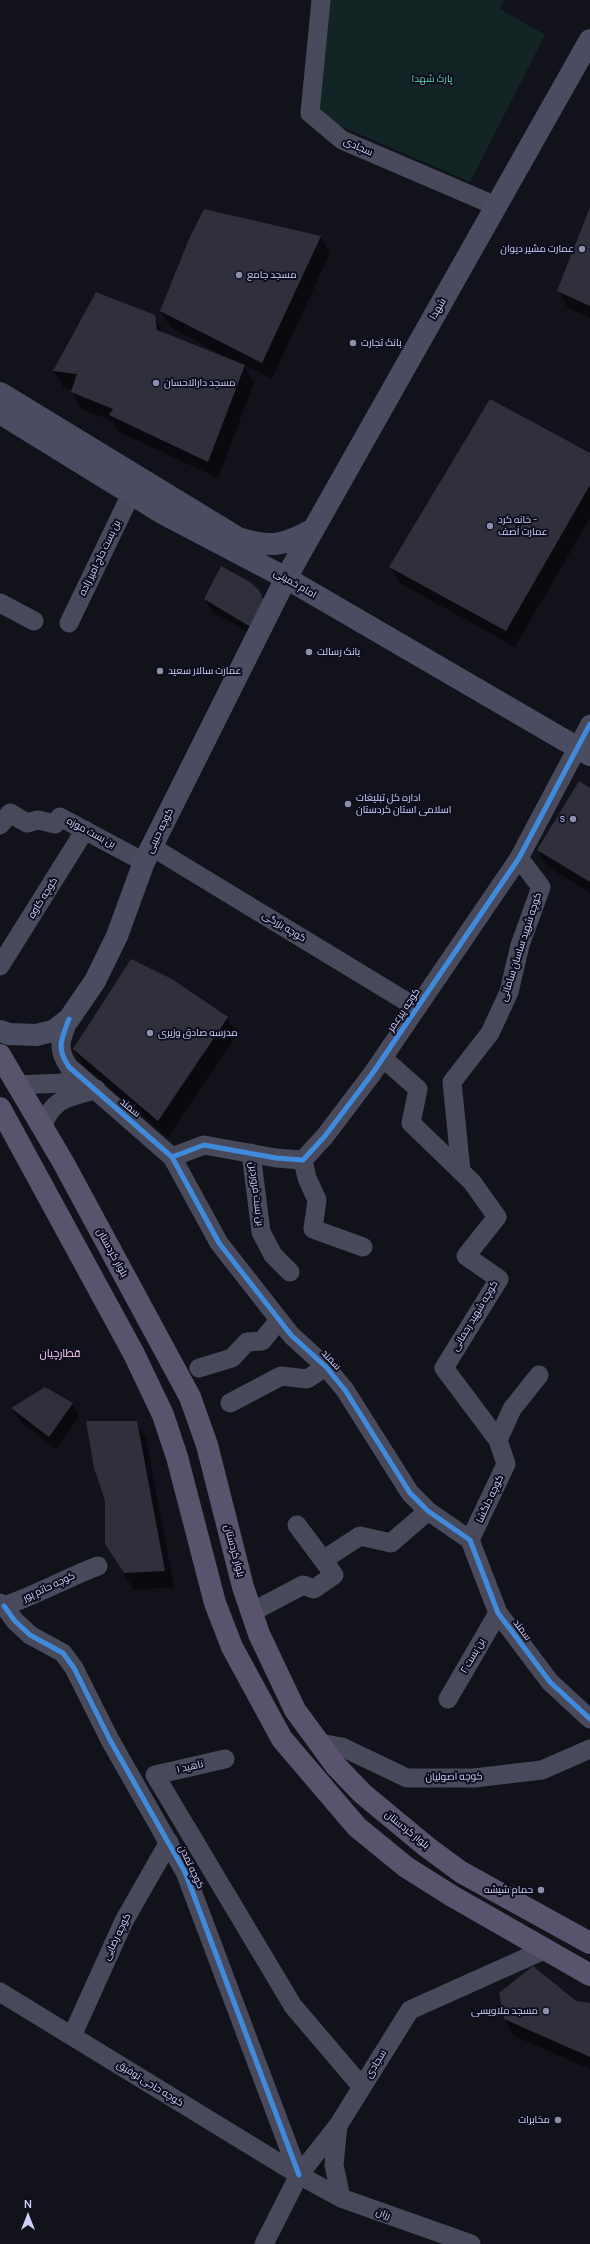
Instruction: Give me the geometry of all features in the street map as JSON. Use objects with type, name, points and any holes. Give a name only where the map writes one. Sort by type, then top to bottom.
[{"type":"main road","name":"شهدا","points":[[286,578],[590,40]]},
{"type":"main road","points":[[0,393],[238,538],[261,545],[274,545],[296,539],[312,530]]},
{"type":"main road","name":"امام خمینی","points":[[0,414],[162,513],[286,578],[583,751]]},
{"type":"main road","name":"کوچه حبیبی","points":[[0,1031],[9,1034],[36,1035],[53,1031],[69,1020],[95,981],[117,936],[148,854],[286,578]]},
{"type":"main road","name":"بلوار کردستان","points":[[0,1055],[42,1126],[190,1397],[207,1445],[243,1587],[258,1634],[295,1710],[336,1766],[363,1794],[427,1847],[461,1872],[590,1944]]},
{"type":"main road","points":[[0,1108],[134,1354],[163,1415],[177,1457],[215,1603],[232,1647],[282,1739],[357,1827],[406,1867],[452,1896],[590,1975]]},
{"type":"street","name":"سجادی","points":[[321,0],[310,113],[342,140],[496,206]]},
{"type":"street","name":"بن بست حاج امیر زاده","points":[[69,623],[131,494]]},
{"type":"street","points":[[0,603],[34,621]]},
{"type":"street","name":"کوچه پیرعمر","points":[[303,1160],[325,1136],[382,1058],[519,858],[583,751],[590,724]]},
{"type":"street","name":"بن بست موزه","points":[[0,825],[10,813],[27,823],[38,820],[55,824],[60,817],[85,830],[148,854]]},
{"type":"street","name":"کوچه کاوه","points":[[0,966],[85,830]]},
{"type":"street","name":"کوچه بزرگی","points":[[148,854],[417,1008]]},
{"type":"street","name":"کوچه شهید ساسان سامانی","points":[[461,1171],[452,1082],[490,1033],[509,992],[520,945],[541,887],[519,858]]},
{"type":"street","name":"سمند","points":[[69,1020],[61,1040],[60,1055],[69,1067],[172,1157],[219,1244],[291,1335],[326,1367],[345,1390],[410,1493],[428,1511],[470,1540],[498,1613],[550,1682],[590,1719]]},
{"type":"street","name":"کوچه شهید رحمانی","points":[[382,1058],[418,1089],[412,1123],[472,1182],[497,1217],[466,1256],[499,1279],[444,1368],[498,1440]]},
{"type":"street","points":[[17,1084],[62,1083],[76,1087],[96,1089]]},
{"type":"street","points":[[42,1126],[49,1110],[60,1100],[96,1089]]},
{"type":"street","points":[[172,1157],[204,1146],[303,1160],[307,1178],[317,1200],[313,1229],[362,1247]]},
{"type":"street","name":"بن بست فروردین","points":[[251,1153],[261,1232],[273,1255],[290,1272]]},
{"type":"street","points":[[199,1368],[232,1358],[247,1342],[262,1341],[279,1320]]},
{"type":"street","points":[[230,1403],[281,1376],[307,1379],[326,1367]]},
{"type":"street","points":[[498,1440],[512,1409],[539,1375]]},
{"type":"street","name":"کوچه دلگشا","points":[[470,1540],[506,1464],[498,1440]]},
{"type":"street","points":[[252,1612],[303,1585],[314,1589],[328,1567],[360,1536],[391,1543],[428,1511]]},
{"type":"street","points":[[297,1525],[328,1567]]},
{"type":"street","name":"کوچه حاتم پور","points":[[2,1604],[30,1597],[70,1577],[98,1566]]},
{"type":"street","name":"کوچه تمدن","points":[[2,1604],[15,1622],[30,1635],[63,1653],[74,1668],[110,1740],[185,1872],[299,2176]]},
{"type":"street","name":"بن بست ۲","points":[[448,1699],[498,1613]]},
{"type":"street","name":"کوچه اصولیان","points":[[320,1743],[342,1747],[407,1778],[474,1778],[542,1770],[590,1749]]},
{"type":"street","name":"ناهید ۱","points":[[155,1775],[225,1759]]},
{"type":"street","name":"کوچه تمدن","points":[[155,1775],[293,2006],[362,2087]]},
{"type":"street","name":"کوچه رضایی","points":[[72,2036],[124,1921],[169,1842]]},
{"type":"street","name":"سجادی","points":[[264,2244],[299,2176],[339,2124],[410,2010],[546,1949]]},
{"type":"street","name":"کوچه حاجی توفیق","points":[[0,1992],[299,2176]]},
{"type":"street","points":[[339,2124],[334,2165],[341,2198]]},
{"type":"street","name":"رزان","points":[[299,2176],[341,2198],[471,2244]]},
{"type":"green space","name":"پارک شهدا","points":[[321,0],[505,0],[500,9],[545,35],[470,182],[310,113]]},
{"type":"building","name":"عمارت مشیر دیوان","points":[[590,207],[590,306],[557,291]]},
{"type":"building","name":"مسجد جامع","points":[[204,209],[321,236],[262,363],[160,311],[189,239]]},
{"type":"building","name":"مسجد دارالاحسان","points":[[96,292],[155,315],[157,330],[245,365],[208,462],[109,415],[113,409],[71,392],[77,374],[53,371]]},
{"type":"building","name":"خانه کرد - عمارت آصف","points":[[490,399],[590,453],[590,485],[506,631],[389,567]]},
{"type":"building","points":[[221,566],[250,582],[259,590],[267,608],[254,629],[204,599]]},
{"type":"building","name":"s","points":[[579,781],[590,788],[590,882],[537,850]]},
{"type":"building","name":"مدرسه صادق وزیری","points":[[131,959],[172,979],[228,1017],[158,1121],[73,1049]]},
{"type":"building","points":[[45,1387],[73,1403],[49,1437],[11,1408]]},
{"type":"building","points":[[86,1421],[137,1421],[165,1571],[124,1573],[105,1544],[105,1500],[94,1468]]},
{"type":"building","name":"مسجد ملاویسی","points":[[533,1966],[576,2001],[590,2003],[590,2057],[504,2019],[499,1993]]},
{"type":"cycle path","points":[[172,1157],[204,1145],[276,1158],[303,1160],[325,1136],[372,1074],[519,858],[590,724]]},
{"type":"cycle path","points":[[69,1019],[61,1044],[62,1054],[69,1067],[172,1157],[219,1243],[291,1335],[326,1367],[345,1390],[410,1493],[428,1511],[470,1540],[498,1613],[550,1682],[590,1719]]},
{"type":"cycle path","points":[[4,1606],[15,1621],[30,1635],[63,1653],[74,1668],[110,1740],[185,1872],[299,2175]]},
{"type":"place","name":"عمارت مشیر دیوان","points":[[582,249]]},
{"type":"place","name":"مسجد جامع","points":[[239,275]]},
{"type":"place","name":"بانک تجارت","points":[[353,343]]},
{"type":"place","name":"مسجد دارالاحسان","points":[[156,383]]},
{"type":"place","name":"خانه کرد - عمارت آصف","points":[[490,526]]},
{"type":"place","name":"بانک رسالت","points":[[309,652]]},
{"type":"place","name":"عمارت سالار سعید","points":[[160,671]]},
{"type":"place","name":"اداره کل تبلیغات اسلامی استان کردستان","points":[[348,804]]},
{"type":"place","name":"s","points":[[573,819]]},
{"type":"place","name":"مدرسه صادق وزیری","points":[[150,1033]]},
{"type":"place","name":"حمام شیشه","points":[[541,1890]]},
{"type":"place","name":"مسجد ملاویسی","points":[[546,2011]]},
{"type":"place","name":"مخابرات","points":[[558,2120]]},
{"type":"district","name":"قطارچیان","points":[[60,1354]]}]
